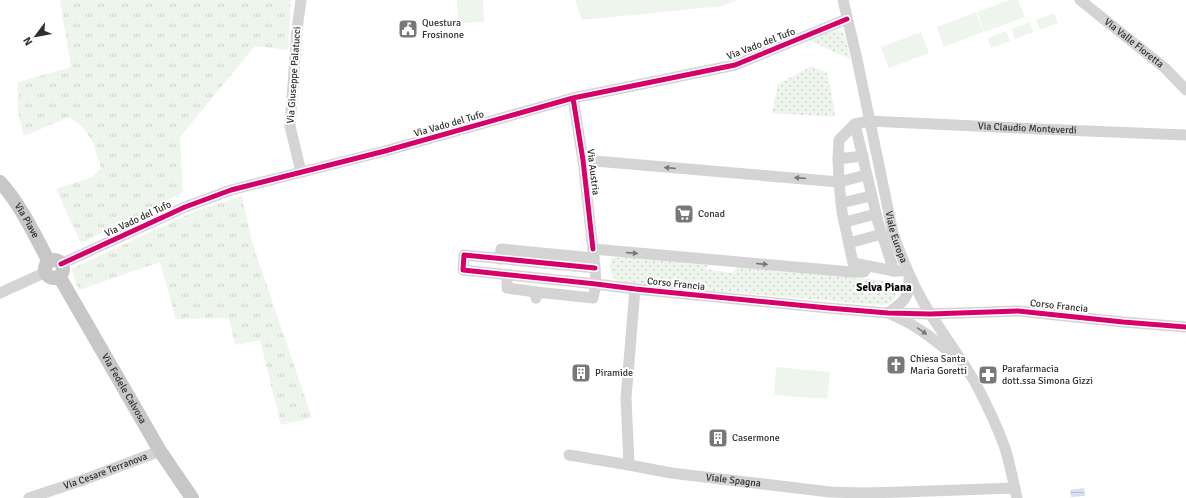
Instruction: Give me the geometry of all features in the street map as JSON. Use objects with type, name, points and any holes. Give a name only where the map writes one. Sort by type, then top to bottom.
[{"type":"main road","name":"Via Piave","points":[[0,182],[18,207],[54,269]]},
{"type":"main road","name":"Via Fedele Calvosa","points":[[54,269],[160,451],[192,498]]},
{"type":"street","name":"Via Giuseppe Palatucci","points":[[301,0],[297,29],[290,126],[302,172]]},
{"type":"street","name":"Viale Europa","points":[[843,0],[893,233],[908,273],[930,314],[976,384],[997,427],[1005,449],[1016,493]]},
{"type":"street","name":"Via Valle Fioretta","points":[[1080,0],[1165,68],[1186,90]]},
{"type":"street","name":"Via Vado del Tufo","points":[[0,293],[185,207],[231,190],[386,151],[573,98],[735,65],[847,19]]},
{"type":"street","name":"Via Austria","points":[[573,98],[583,160],[596,284]]},
{"type":"street","name":"Via Claudio Monteverdi","points":[[855,124],[870,121],[1186,135]]},
{"type":"street","points":[[855,124],[871,196],[894,271]]},
{"type":"street","points":[[855,124],[839,140],[838,159],[841,203],[854,263],[908,273],[910,287],[908,295],[897,307],[888,313]]},
{"type":"street","points":[[838,159],[863,156]]},
{"type":"street","points":[[583,160],[839,182],[866,175]]},
{"type":"street","points":[[841,203],[871,196]]},
{"type":"street","points":[[845,222],[876,214]]},
{"type":"street","points":[[849,243],[882,234]]},
{"type":"street","name":"Corso Francia","points":[[594,258],[500,259],[464,255],[463,270],[635,289],[888,313],[930,314],[1018,311],[1186,327]]},
{"type":"street","points":[[594,258],[852,272],[864,272],[868,266]]},
{"type":"street","points":[[507,275],[507,288],[536,295],[593,298],[596,284]]},
{"type":"street","points":[[629,465],[626,398],[635,289]]},
{"type":"street","points":[[888,313],[903,319],[925,333],[964,365]]},
{"type":"street","name":"Via Cesare Terranova","points":[[29,498],[83,480],[160,451]]},
{"type":"street","name":"Viale Spagna","points":[[569,455],[671,473],[830,492],[1016,493]]},
{"type":"green space","points":[[60,0],[291,0],[288,50],[255,46],[180,137],[183,192],[144,213],[81,243],[56,189],[92,177],[101,168],[93,142],[81,125],[69,117],[24,136],[18,113],[18,82],[71,67]]},
{"type":"green space","points":[[457,0],[483,0],[484,22],[458,23]]},
{"type":"green space","points":[[575,0],[737,0],[723,6],[582,20]]},
{"type":"green space","points":[[1009,0],[1018,0],[1025,17],[984,32],[977,12]]},
{"type":"green space","points":[[976,12],[983,32],[944,47],[937,27]]},
{"type":"green space","points":[[1054,13],[1058,23],[1040,30],[1036,20]]},
{"type":"green space","points":[[1030,22],[1033,32],[1015,39],[1011,29]]},
{"type":"green space","points":[[836,30],[842,32],[846,39],[850,59],[809,40]]},
{"type":"green space","points":[[1006,31],[1010,41],[991,48],[988,38]]},
{"type":"green space","points":[[921,32],[929,53],[889,68],[881,47]]},
{"type":"green space","points":[[812,66],[827,73],[835,112],[834,117],[772,113],[778,84]]},
{"type":"green space","points":[[242,196],[252,242],[312,418],[281,425],[260,340],[235,345],[229,318],[176,319],[160,262],[79,290],[71,269],[198,210]]},
{"type":"green space","points":[[642,256],[709,262],[706,269],[733,273],[737,266],[888,281],[895,288],[896,294],[894,300],[890,303],[882,305],[620,283],[614,278],[611,272],[611,258]]},
{"type":"green space","points":[[776,367],[830,372],[827,399],[774,395]]},
{"type":"water","points":[[1084,488],[1085,496],[1071,497],[1070,490]]},
{"type":"cycle path","points":[[61,264],[185,207],[231,190],[385,151],[573,98],[735,65],[847,19]]},
{"type":"cycle path","points":[[573,98],[583,160],[593,249]]},
{"type":"cycle path","points":[[595,268],[464,255],[463,270],[635,289],[888,313],[930,314],[1018,311],[1186,327]]},
{"type":"place","name":"Questura Frosinone","points":[[408,29]]},
{"type":"place","name":"Conad","points":[[684,214]]},
{"type":"place","name":"Chiesa Santa Maria Goretti","points":[[896,365]]},
{"type":"place","name":"Piramide","points":[[581,373]]},
{"type":"place","name":"Parafarmacia dott.ssa Simona Gizzi","points":[[988,375]]},
{"type":"place","name":"Casermone","points":[[718,438]]},
{"type":"district","name":"Selva Piana","points":[[884,287]]}]
